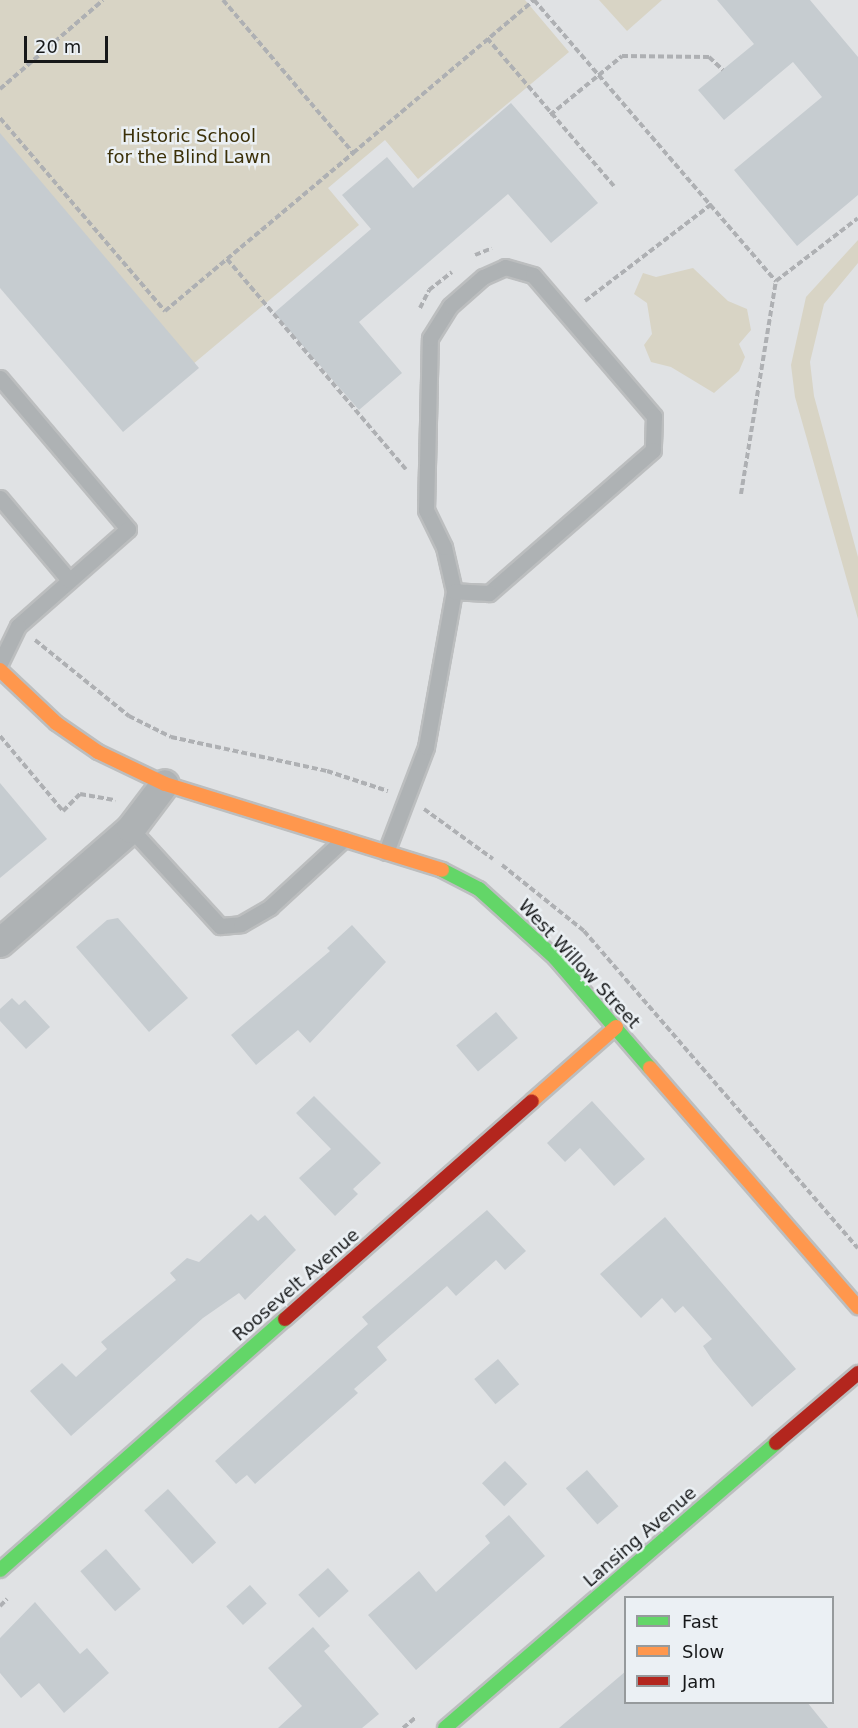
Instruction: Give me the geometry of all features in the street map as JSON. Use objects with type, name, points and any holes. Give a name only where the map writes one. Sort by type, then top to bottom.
[{"type":"street","name":"West Willow Street","points":[[0,670],[56,723],[98,752],[165,784],[451,873],[479,889],[555,958],[858,1307]]},
{"type":"street","points":[[0,943],[131,829],[165,784]]},
{"type":"street","name":"Roosevelt Avenue","points":[[0,1570],[616,1027]]},
{"type":"street","name":"Lansing Avenue","points":[[445,1728],[858,1373]]},
{"type":"lane","points":[[386,852],[426,747],[454,591],[444,547],[426,510],[430,338],[450,306],[483,277],[505,267],[533,275],[654,416],[653,450],[489,593],[454,591]]},
{"type":"lane","points":[[0,378],[129,529],[18,626],[0,663]]},
{"type":"lane","points":[[0,498],[69,580]]},
{"type":"lane","points":[[131,829],[220,926],[241,924],[270,907],[344,839]]},
{"type":"path","points":[[0,89],[103,0]]},
{"type":"path","points":[[223,0],[353,153]]},
{"type":"path","points":[[0,118],[165,311],[534,0],[713,203],[776,281]]},
{"type":"path","points":[[487,38],[550,115],[614,186]]},
{"type":"path","points":[[550,115],[596,73],[622,56],[709,57],[723,70]]},
{"type":"path","points":[[607,285],[713,203]]},
{"type":"path","points":[[741,494],[776,281],[858,218]]},
{"type":"path","points":[[0,736],[63,811],[80,794],[115,800]]},
{"type":"green space","name":"Historic School for the Blind Lawn","points":[[0,0],[525,0],[569,52],[418,179],[385,140],[328,188],[359,225],[186,370],[0,147]]},
{"type":"green space","points":[[599,0],[662,0],[627,31]]},
{"type":"green space","points":[[858,240],[858,263],[824,304],[810,362],[814,396],[858,557],[858,619],[795,397],[791,365],[806,297]]},
{"type":"green space","points":[[693,268],[728,301],[747,309],[751,330],[739,344],[745,357],[739,371],[714,393],[671,367],[651,362],[644,345],[652,334],[647,303],[634,294],[643,273],[656,277]]},
{"type":"building","points":[[717,0],[810,0],[858,57],[858,195],[797,246],[734,170],[822,97],[793,62],[724,120],[698,90],[754,44]]},
{"type":"building","points":[[511,103],[598,203],[551,243],[508,194],[359,322],[402,373],[359,410],[274,313],[371,229],[342,195],[387,157],[413,188]]},
{"type":"building","points":[[0,133],[199,368],[123,432],[0,288]]},
{"type":"building","points":[[0,783],[47,839],[0,878]]},
{"type":"building","points":[[118,918],[188,998],[149,1032],[76,947],[107,920]]},
{"type":"building","points":[[352,925],[386,962],[310,1043],[298,1030],[256,1065],[231,1035],[330,951],[327,948]]},
{"type":"building","points":[[12,998],[19,1005],[25,1000],[50,1027],[26,1049],[0,1021],[0,1009]]},
{"type":"building","points":[[496,1012],[518,1038],[478,1071],[456,1045]]},
{"type":"building","points":[[314,1096],[381,1163],[353,1189],[358,1194],[335,1216],[299,1178],[331,1149],[296,1113]]},
{"type":"building","points":[[592,1101],[645,1159],[614,1186],[580,1148],[565,1162],[547,1143]]},
{"type":"building","points":[[487,1210],[526,1251],[505,1270],[496,1260],[456,1296],[447,1286],[377,1347],[387,1360],[354,1389],[358,1393],[255,1484],[247,1475],[236,1484],[215,1461],[368,1324],[362,1317]]},
{"type":"building","points":[[251,1214],[258,1221],[265,1215],[296,1250],[245,1300],[239,1293],[203,1318],[71,1436],[30,1391],[62,1363],[76,1377],[107,1349],[101,1342],[176,1280],[170,1273],[187,1258],[199,1262]]},
{"type":"building","points":[[665,1217],[796,1369],[752,1407],[713,1361],[703,1346],[712,1339],[683,1306],[675,1313],[662,1298],[641,1318],[600,1274]]},
{"type":"building","points":[[498,1359],[519,1384],[495,1404],[474,1379]]},
{"type":"building","points":[[505,1461],[527,1484],[504,1506],[482,1483]]},
{"type":"building","points":[[587,1470],[618,1506],[597,1525],[566,1488]]},
{"type":"building","points":[[168,1489],[216,1543],[192,1564],[144,1510]]},
{"type":"building","points":[[509,1515],[545,1556],[416,1670],[368,1615],[419,1571],[436,1592],[490,1543],[485,1536]]},
{"type":"building","points":[[106,1549],[141,1589],[115,1611],[80,1571]]},
{"type":"building","points":[[328,1568],[349,1591],[319,1618],[298,1595]]},
{"type":"building","points":[[250,1585],[267,1604],[243,1625],[226,1606]]},
{"type":"building","points":[[35,1602],[80,1654],[87,1648],[109,1673],[64,1713],[39,1683],[21,1698],[0,1673],[0,1638]]},
{"type":"building","points":[[313,1627],[330,1646],[324,1651],[379,1714],[362,1728],[278,1728],[302,1706],[268,1668]]},
{"type":"building","points":[[624,1673],[624,1704],[809,1704],[828,1728],[559,1728]]},
{"type":"traffic: fast","points":[[442,870],[479,889],[555,958],[650,1068]]},
{"type":"traffic: fast","points":[[0,1570],[285,1319]]},
{"type":"traffic: fast","points":[[445,1728],[776,1443]]},
{"type":"traffic: slow","points":[[0,670],[56,723],[98,752],[165,784],[442,870]]},
{"type":"traffic: slow","points":[[532,1101],[616,1027]]},
{"type":"traffic: slow","points":[[650,1068],[858,1307]]},
{"type":"traffic: jam","points":[[285,1319],[532,1101]]},
{"type":"traffic: jam","points":[[776,1443],[858,1373]]}]
